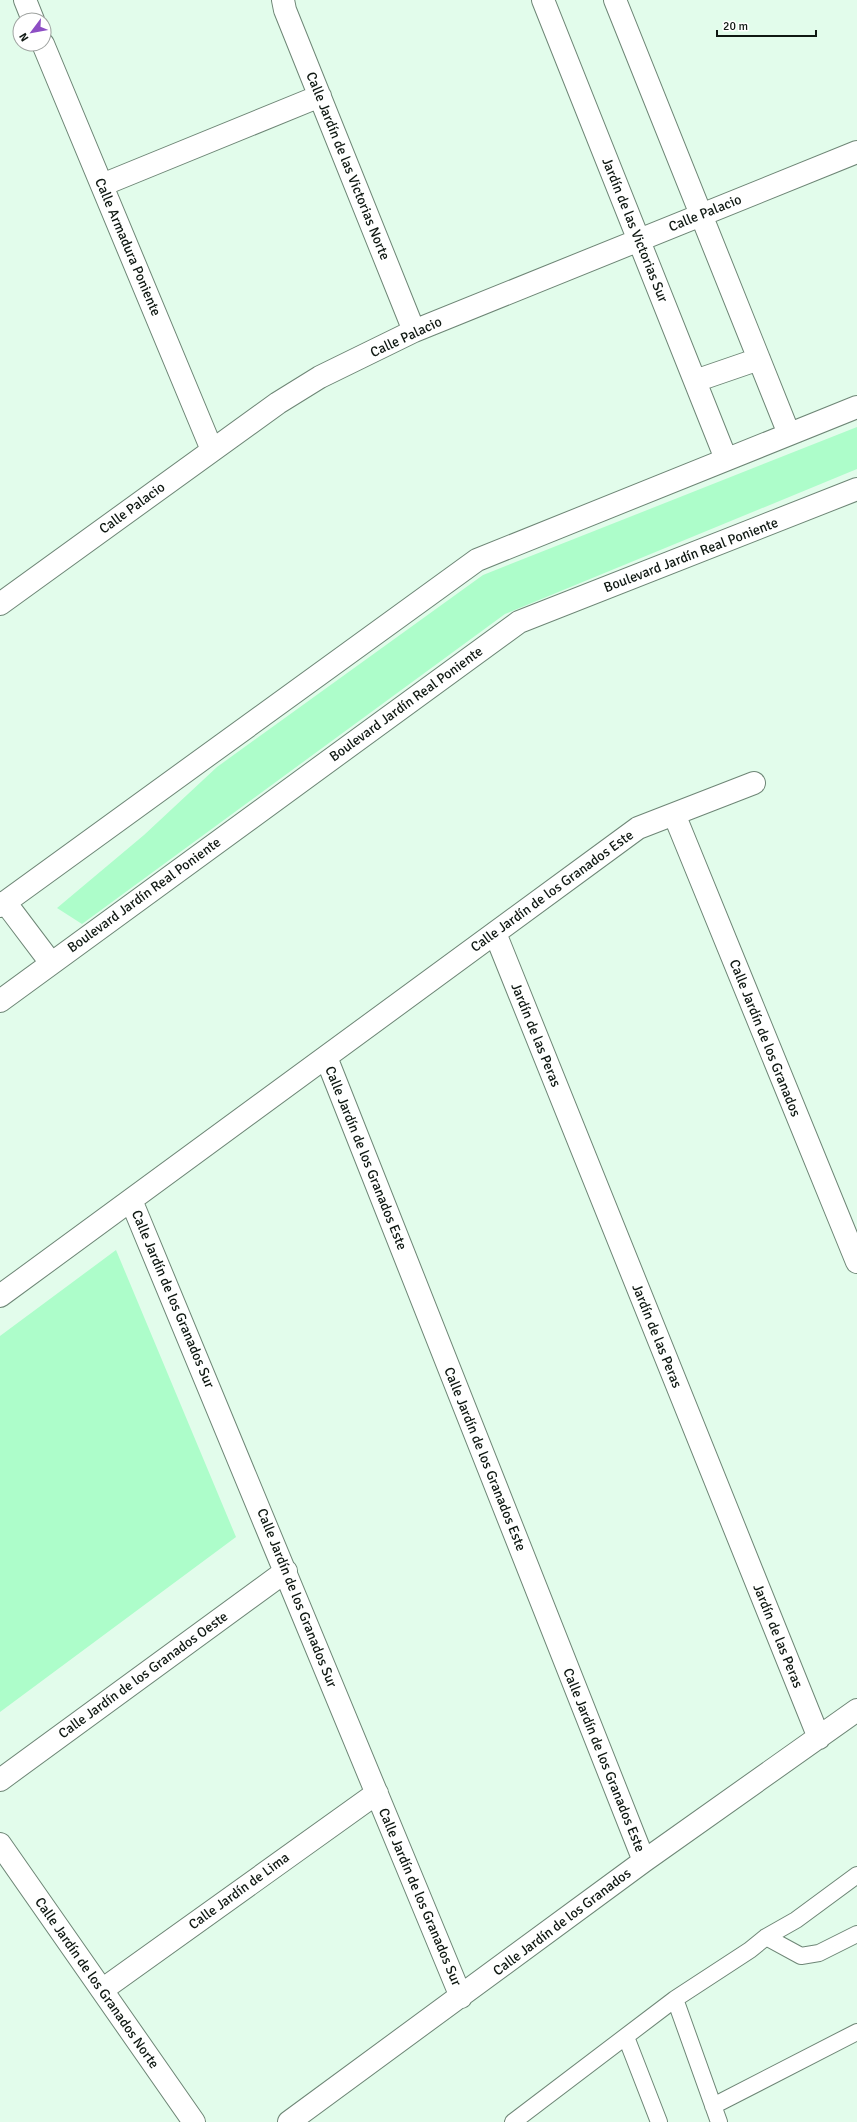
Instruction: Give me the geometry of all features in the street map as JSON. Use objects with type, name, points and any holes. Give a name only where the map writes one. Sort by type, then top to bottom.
[{"type":"street","points":[[25,0],[30,12]]},
{"type":"street","name":"Calle Jardín de las Victorias Norte","points":[[283,0],[414,331]]},
{"type":"street","name":"Jardín de las Victorias Sur","points":[[543,0],[726,459]]},
{"type":"street","points":[[615,0],[789,434]]},
{"type":"street","name":"Calle Armadura Poniente","points":[[46,52],[212,450]]},
{"type":"street","points":[[102,186],[320,96]]},
{"type":"street","name":"Calle Palacio","points":[[2,596],[278,403],[320,377],[414,331],[857,152]]},
{"type":"street","points":[[695,381],[759,359]]},
{"type":"street","points":[[51,963],[2,904],[477,560],[857,407]]},
{"type":"street","name":"Boulevard Jardín Real Poniente","points":[[0,1001],[519,622],[857,489]]},
{"type":"street","name":"Calle Jardín de los Granados Este","points":[[0,1296],[638,828],[754,783]]},
{"type":"street","name":"Calle Jardín de los Granados","points":[[674,814],[857,1262]]},
{"type":"street","name":"Jardín de las Peras","points":[[495,933],[819,1738]]},
{"type":"street","name":"Calle Jardín de los Granados Este","points":[[326,1057],[644,1861]]},
{"type":"street","name":"Calle Jardín de los Granados Sur","points":[[131,1200],[462,1996]]},
{"type":"street","name":"Calle Jardín de los Granados Oeste","points":[[0,1780],[286,1571]]},
{"type":"street","name":"Calle Jardín de los Granados","points":[[289,2122],[644,1861],[857,1710]]},
{"type":"street","name":"Calle Jardín de Lima","points":[[102,1990],[377,1793]]},
{"type":"street","name":"Calle Jardín de los Granados Norte","points":[[0,1844],[194,2122]]},
{"type":"lane","points":[[513,2122],[675,1999],[750,1950],[766,1937],[796,1920],[857,1875]]},
{"type":"lane","points":[[766,1937],[801,1956],[819,1953],[857,1934]]},
{"type":"lane","points":[[675,1999],[719,2122]]},
{"type":"lane","points":[[713,2106],[857,2032]]},
{"type":"lane","points":[[626,2037],[659,2122]]},
{"type":"green space","points":[[857,427],[857,469],[505,614],[82,924],[57,908],[144,835],[217,767],[483,575]]},
{"type":"green space","points":[[116,1250],[236,1537],[0,1712],[0,1336]]}]
